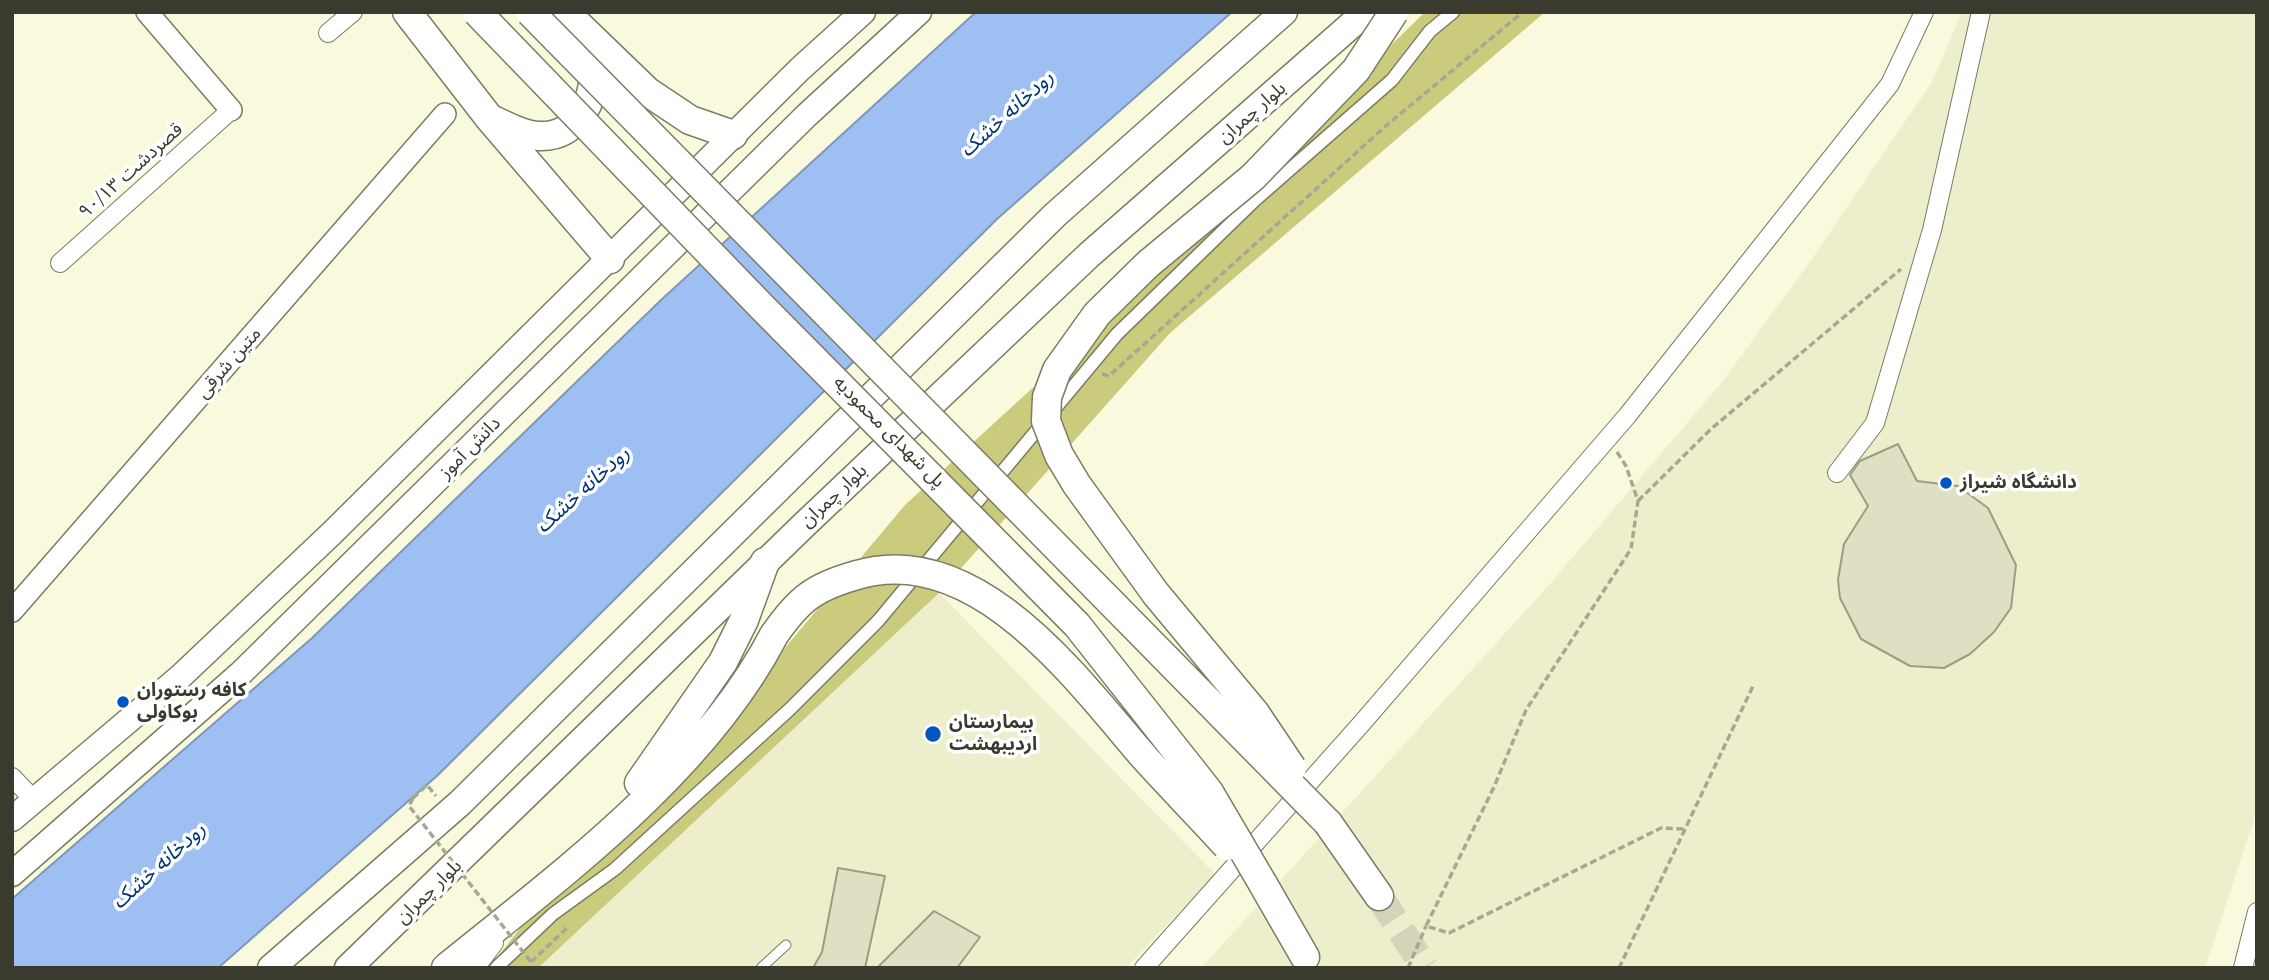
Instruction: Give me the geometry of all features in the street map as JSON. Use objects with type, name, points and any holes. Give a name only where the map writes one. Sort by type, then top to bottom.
[{"type":"highway","points":[[408,12],[490,119],[610,260]]},
{"type":"highway","name":"پل شهدای محمودیه","points":[[477,12],[703,247],[1077,625],[1209,792],[1263,884]]},
{"type":"highway","name":"پل شهدای محمودیه","points":[[530,12],[1328,823]]},
{"type":"highway","points":[[1380,896],[1255,713],[1156,594],[1077,485],[1059,455],[1046,421],[1047,397],[1056,370],[1097,314],[1148,264],[1253,177],[1356,70],[1394,12]]},
{"type":"highway","points":[[490,119],[521,133],[541,136],[561,132],[586,111],[592,93],[593,60],[571,18]]},
{"type":"highway","points":[[571,18],[648,92],[690,120],[733,135]]},
{"type":"highway","points":[[610,831],[723,662],[744,621],[765,562]]},
{"type":"highway","points":[[446,968],[573,863],[648,795],[711,728],[762,659],[774,635],[795,605],[828,584],[858,574],[890,569],[915,570],[958,582],[993,602],[1011,617],[1085,688],[1263,884],[1305,957]]},
{"type":"main road","name":"دانش آموز","points":[[12,819],[180,677],[610,260],[733,135],[863,12]]},
{"type":"main road","name":"دانش آموز","points":[[12,874],[240,674],[769,152],[919,12]]},
{"type":"main road","points":[[271,968],[460,803],[1055,215],[1284,12]]},
{"type":"main road","name":"بلوار چمران","points":[[348,968],[765,562],[1089,255],[1366,12]]},
{"type":"street","points":[[147,12],[231,110]]},
{"type":"street","points":[[328,33],[353,12]]},
{"type":"street","points":[[496,968],[553,914],[615,869],[799,700],[878,621],[1090,370],[1117,334],[1255,200],[1392,80],[1430,31],[1453,12]]},
{"type":"street","points":[[1144,968],[1362,723],[1608,438],[1890,84],[1924,12]]},
{"type":"street","points":[[1836,473],[1875,423],[1927,248],[1981,12]]},
{"type":"street","name":"۹۰/۱۳ قصردشت","points":[[60,263],[231,110]]},
{"type":"street","name":"متین شرقی","points":[[12,611],[445,114]]},
{"type":"street","points":[[12,777],[34,800]]},
{"type":"street","points":[[475,968],[480,958],[573,863]]},
{"type":"street","points":[[2243,968],[2257,912]]},
{"type":"lane","points":[[761,968],[786,945]]},
{"type":"path","points":[[1090,370],[1109,376],[1388,124],[1523,12]]},
{"type":"path","points":[[1638,501],[1711,429],[1927,248]]},
{"type":"path","points":[[1408,968],[1494,787],[1526,710],[1630,549],[1638,501],[1626,466],[1608,438]]},
{"type":"path","points":[[1619,968],[1754,684]]},
{"type":"path","points":[[413,798],[409,806],[531,962],[567,928]]},
{"type":"path","points":[[1426,926],[1449,933],[1661,828],[1685,829]]},
{"type":"shaded area","points":[[1425,12],[1545,12],[1170,333],[939,593],[538,968],[489,968],[521,927],[663,793],[905,505],[1149,281]]},
{"type":"shaded area","name":"دانشگاه شیراز","points":[[1962,12],[2257,12],[2257,803],[2254,820],[2205,968],[1201,968],[1549,585],[1722,382],[1809,263],[1932,82]]},
{"type":"shaded area","name":"بیمارستان اردیبهشت","points":[[939,593],[1215,874],[1126,968],[538,968]]},
{"type":"water","name":"رودخانه خشک","points":[[976,12],[1232,12],[997,219],[438,775],[218,968],[12,968],[12,899],[312,638],[661,300]]},
{"type":"building","points":[[1898,444],[1917,481],[1958,486],[1988,508],[2016,565],[2011,608],[1994,632],[1970,654],[1944,668],[1910,666],[1861,639],[1840,598],[1838,580],[1844,544],[1868,506],[1850,475],[1860,461]]},
{"type":"building","points":[[838,868],[885,876],[865,968],[813,968],[822,952]]},
{"type":"building","points":[[934,911],[980,937],[957,968],[877,968]]},
{"type":"tunnel","points":[[1379,896],[1425,968]]},
{"type":"place","name":"دانشگاه شیراز","points":[[1946,483]]},
{"type":"place","name":"کافه رستوران بوکاولی","points":[[123,702]]},
{"type":"place","name":"بیمارستان اردیبهشت","points":[[933,734]]}]
